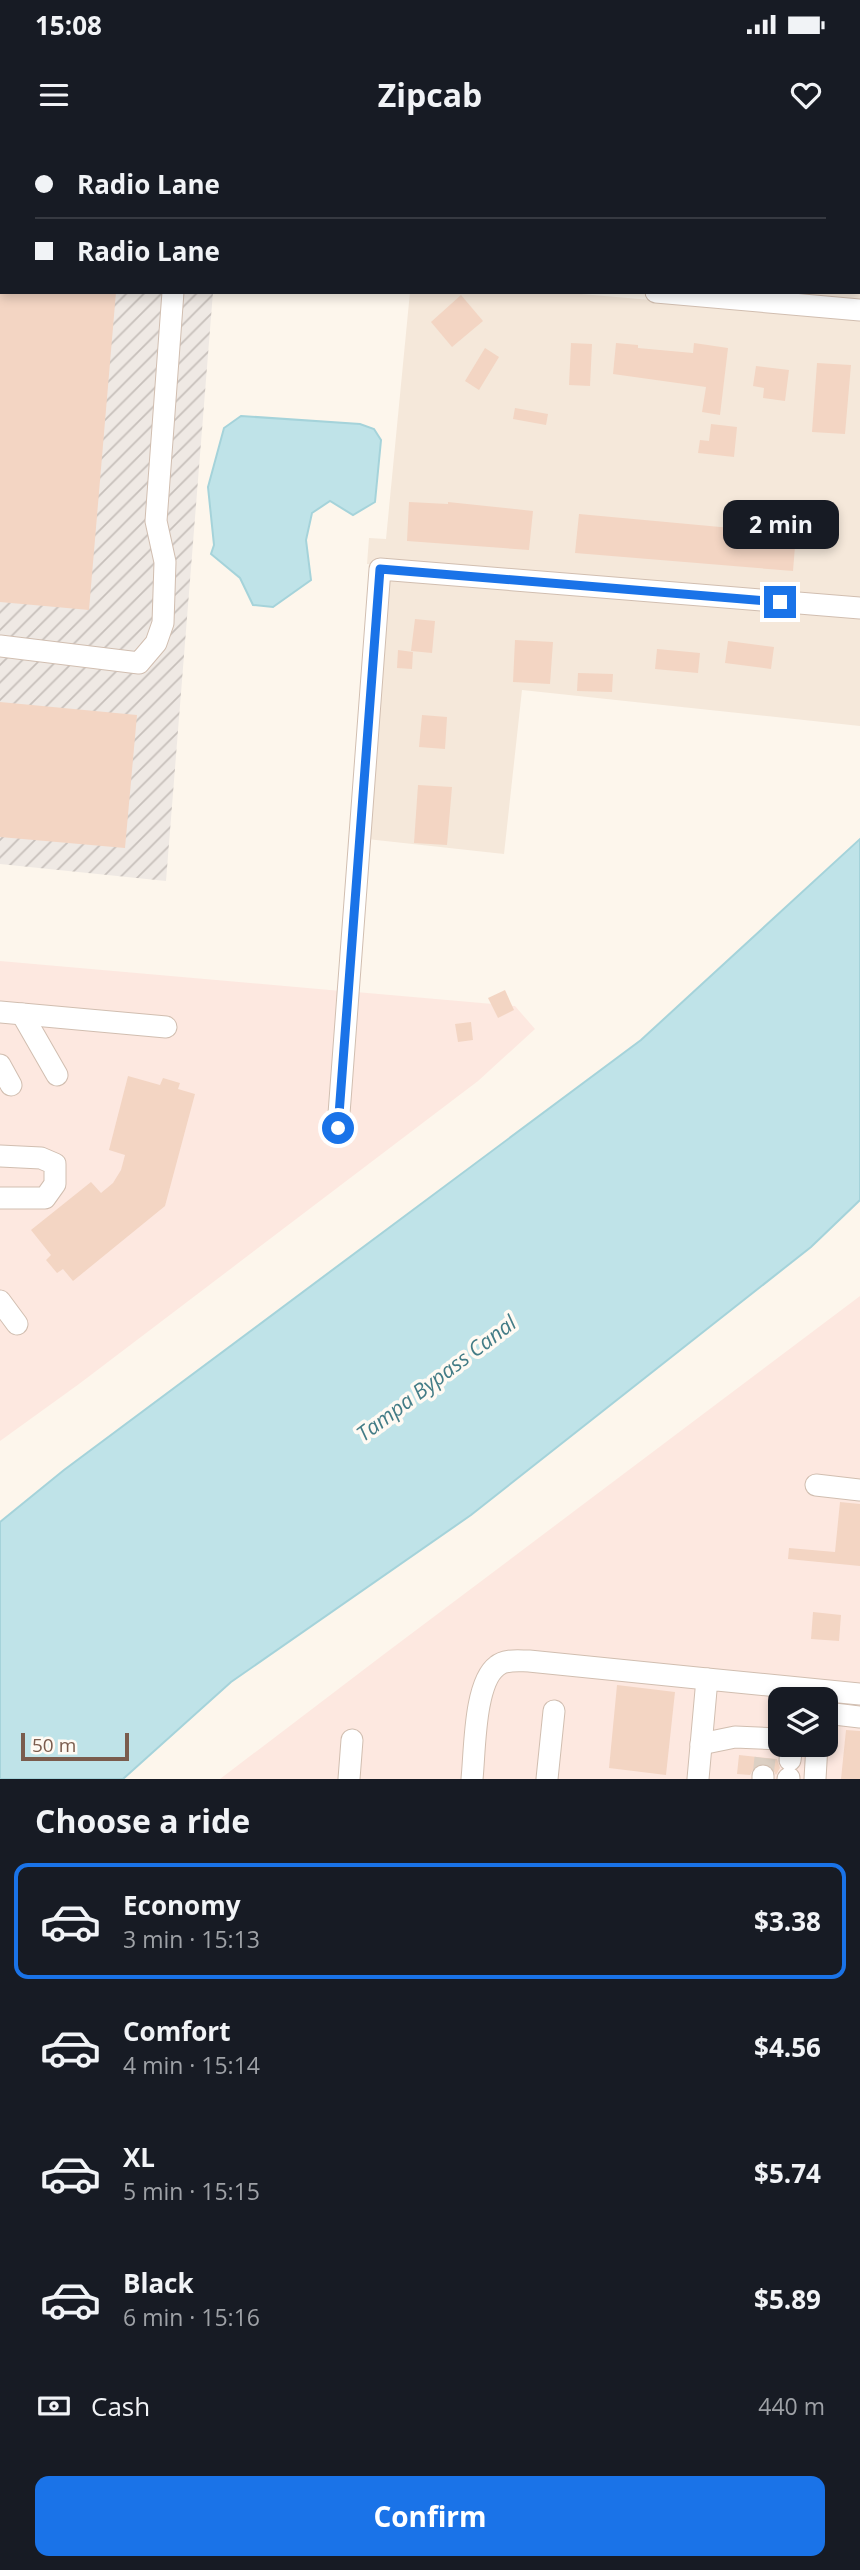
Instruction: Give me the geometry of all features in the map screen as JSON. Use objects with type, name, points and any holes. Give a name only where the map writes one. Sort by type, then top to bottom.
[{"type":"street","points":[[0,646],[139,663],[156,643],[163,622],[165,562],[156,521],[173,294]]},
{"type":"street","points":[[679,294],[860,310]]},
{"type":"street","points":[[338,1128],[380,569],[860,608]]},
{"type":"street","points":[[0,1012],[166,1027]]},
{"type":"street","points":[[22,1014],[57,1075]]},
{"type":"street","points":[[0,1065],[11,1085]]},
{"type":"street","points":[[0,1156],[41,1158],[55,1164],[55,1184],[44,1198],[0,1198]]},
{"type":"street","points":[[0,1301],[17,1324]]},
{"type":"street","points":[[816,1485],[860,1490]]},
{"type":"street","points":[[472,1779],[482,1692],[488,1676],[498,1664],[511,1660],[529,1661],[768,1687]]},
{"type":"street","points":[[698,1779],[707,1679]]},
{"type":"street","points":[[838,1695],[860,1694]]},
{"type":"street","points":[[547,1779],[554,1711]]},
{"type":"street","points":[[838,1714],[860,1717]]},
{"type":"street","points":[[701,1744],[735,1737],[768,1758]]},
{"type":"street","points":[[349,1779],[352,1740]]},
{"type":"street","points":[[815,1779],[816,1757]]},
{"type":"shaded area","points":[[0,294],[213,294],[166,881],[0,864]]},
{"type":"shaded area","points":[[410,294],[581,294],[860,318],[860,600],[367,564],[369,538],[386,539]]},
{"type":"shaded area","points":[[778,294],[860,294],[860,301]]},
{"type":"shaded area","points":[[387,578],[860,617],[860,726],[522,690],[504,854],[367,839]]},
{"type":"shaded area","points":[[0,961],[341,991],[330,1135],[345,1136],[356,992],[515,1006],[535,1029],[478,1081],[0,1441]]},
{"type":"shaded area","points":[[860,1296],[860,1779],[220,1779],[379,1658]]},
{"type":"water","points":[[241,416],[360,424],[374,429],[381,440],[375,502],[353,515],[330,501],[312,513],[306,540],[311,580],[273,607],[253,605],[240,578],[211,554],[214,545],[208,487],[224,428]]},
{"type":"water","name":"Tampa Bypass Canal","points":[[860,839],[860,1200],[811,1247],[471,1515],[231,1682],[123,1779],[0,1779],[0,1522],[64,1470],[641,1040]]},
{"type":"building","points":[[0,294],[116,294],[89,610],[0,602]]},
{"type":"building","points":[[461,295],[483,321],[452,347],[431,322]]},
{"type":"building","points":[[571,343],[592,344],[590,386],[569,385]]},
{"type":"building","points":[[616,343],[638,345],[638,348],[693,353],[694,343],[728,348],[720,415],[702,412],[706,387],[613,374]]},
{"type":"building","points":[[485,348],[499,357],[479,390],[465,381]]},
{"type":"building","points":[[817,363],[851,365],[845,434],[812,432]]},
{"type":"building","points":[[756,366],[789,370],[785,401],[763,398],[764,388],[753,386]]},
{"type":"building","points":[[515,408],[548,414],[546,425],[513,419]]},
{"type":"building","points":[[711,424],[737,427],[734,457],[698,453],[700,440],[709,441]]},
{"type":"building","points":[[409,502],[448,502],[533,511],[529,550],[407,541]]},
{"type":"building","points":[[579,514],[796,534],[793,571],[575,553]]},
{"type":"building","points":[[415,619],[435,621],[432,653],[411,651]]},
{"type":"building","points":[[515,640],[553,642],[550,684],[513,682]]},
{"type":"building","points":[[728,641],[774,647],[771,669],[725,663]]},
{"type":"building","points":[[657,649],[700,653],[698,673],[655,669]]},
{"type":"building","points":[[398,650],[413,652],[412,669],[397,668]]},
{"type":"building","points":[[578,673],[613,674],[612,692],[577,691]]},
{"type":"building","points":[[0,702],[137,715],[125,848],[0,837]]},
{"type":"building","points":[[422,715],[447,717],[445,749],[419,747]]},
{"type":"building","points":[[418,785],[452,787],[447,845],[414,843]]},
{"type":"building","points":[[505,990],[514,1010],[498,1018],[488,998]]},
{"type":"building","points":[[471,1022],[473,1040],[458,1042],[455,1024]]},
{"type":"building","points":[[128,1076],[160,1085],[163,1078],[180,1083],[178,1089],[195,1094],[165,1206],[73,1281],[63,1269],[57,1273],[46,1260],[51,1255],[31,1230],[91,1182],[101,1193],[113,1183],[121,1170],[125,1155],[109,1150]]},
{"type":"building","points":[[840,1502],[860,1504],[860,1566],[788,1559],[789,1548],[835,1552]]},
{"type":"building","points":[[813,1612],[841,1615],[839,1641],[811,1639]]},
{"type":"building","points":[[617,1685],[675,1692],[666,1775],[609,1768]]},
{"type":"building","points":[[846,1730],[860,1731],[860,1779],[841,1779]]},
{"type":"building","points":[[739,1755],[777,1759],[780,1768],[776,1775],[770,1765],[762,1763],[756,1765],[750,1775],[737,1774]]},
{"type":"tunnel","points":[[763,1776],[765,1758]]},
{"type":"route","points":[[338,1128],[380,569],[780,602]]}]
